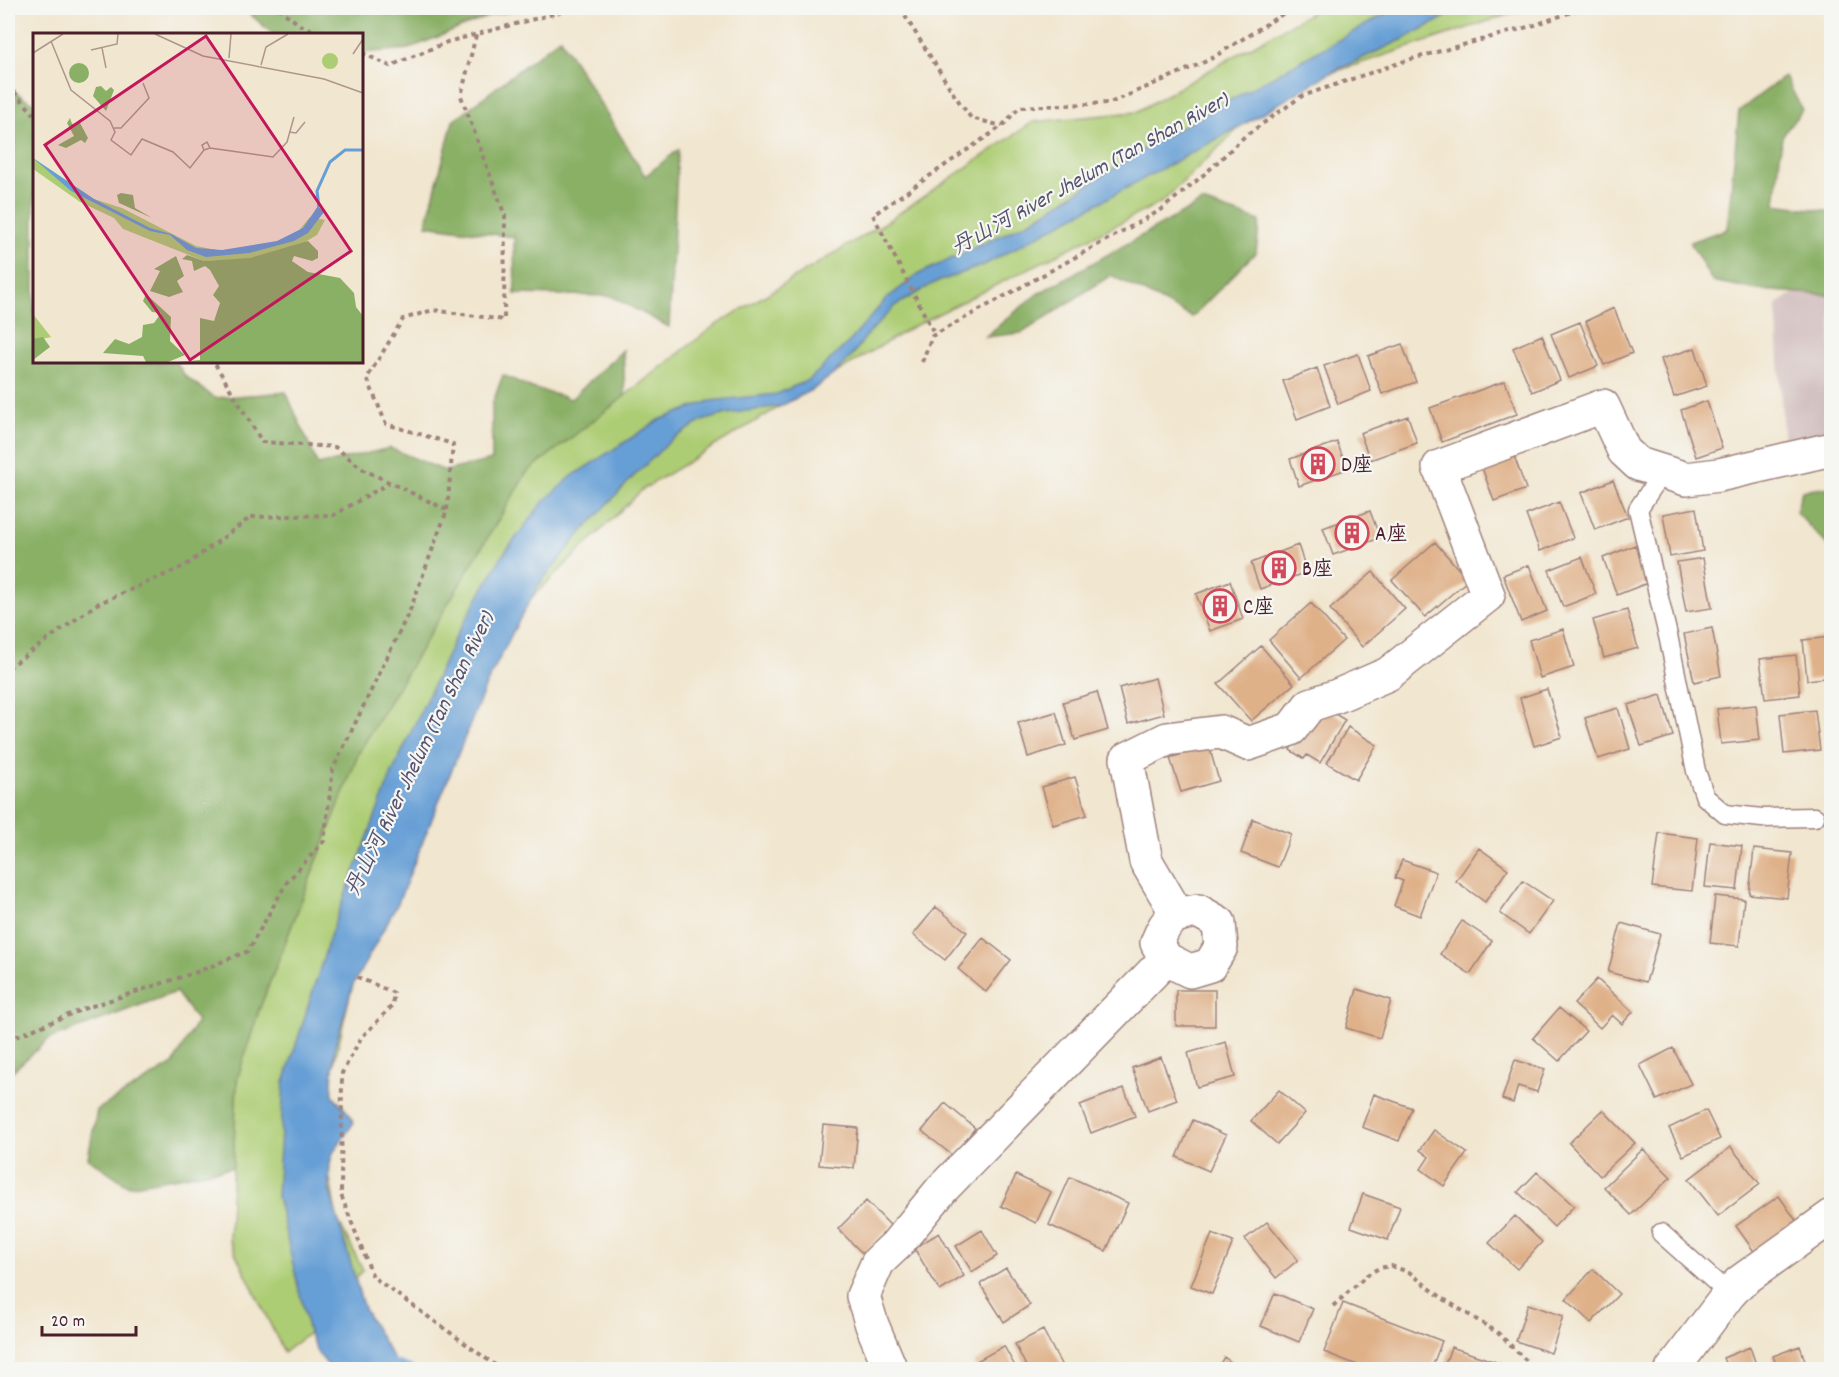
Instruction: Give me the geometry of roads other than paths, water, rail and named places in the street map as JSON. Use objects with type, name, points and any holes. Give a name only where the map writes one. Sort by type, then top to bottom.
[{"type":"street","points":[[1177,914],[1146,861],[1127,759],[1167,739],[1221,732],[1248,744],[1291,729],[1310,705],[1388,674],[1488,595],[1439,467],[1603,406],[1624,451],[1638,464],[1686,479],[1719,476],[1832,449]]},
{"type":"street","points":[[1198,911],[1219,923],[1221,946],[1210,965],[1190,971],[1166,959],[1157,943],[1164,926],[1177,914],[1198,911]]},
{"type":"street","points":[[891,1370],[872,1325],[863,1296],[878,1262],[896,1245],[942,1189],[1166,959]]},
{"type":"street","points":[[1672,1370],[1740,1282],[1832,1216]]},
{"type":"lane","points":[[1662,473],[1638,509],[1669,640],[1696,771],[1705,797],[1725,814],[1762,818],[1815,817]]},
{"type":"lane","points":[[1660,1233],[1729,1294]]},
{"type":"water","points":[[1396,8],[1462,8],[1406,38],[1328,74],[1241,126],[984,265],[932,284],[895,306],[867,335],[851,357],[815,388],[781,406],[727,414],[702,421],[671,440],[581,533],[540,583],[486,685],[398,903],[353,985],[335,1046],[333,1095],[351,1116],[353,1123],[332,1155],[329,1188],[364,1309],[394,1360],[394,1364],[387,1369],[331,1369],[317,1352],[309,1333],[277,1196],[284,1083],[332,930],[392,773],[456,636],[502,556],[543,502],[572,476],[659,420],[710,401],[777,394],[810,379],[851,340],[886,299],[919,274],[1033,220],[1158,140]]},
{"type":"waterway","name":"丹山河 River Jhelum (Tan Shan River)","points":[[385,1361],[411,1370]]},
{"type":"place","name":"D座","points":[[1318,464]]},
{"type":"place","name":"A座","points":[[1352,533]]},
{"type":"place","name":"B座","points":[[1279,568]]},
{"type":"place","name":"C座","points":[[1220,606]]}]
